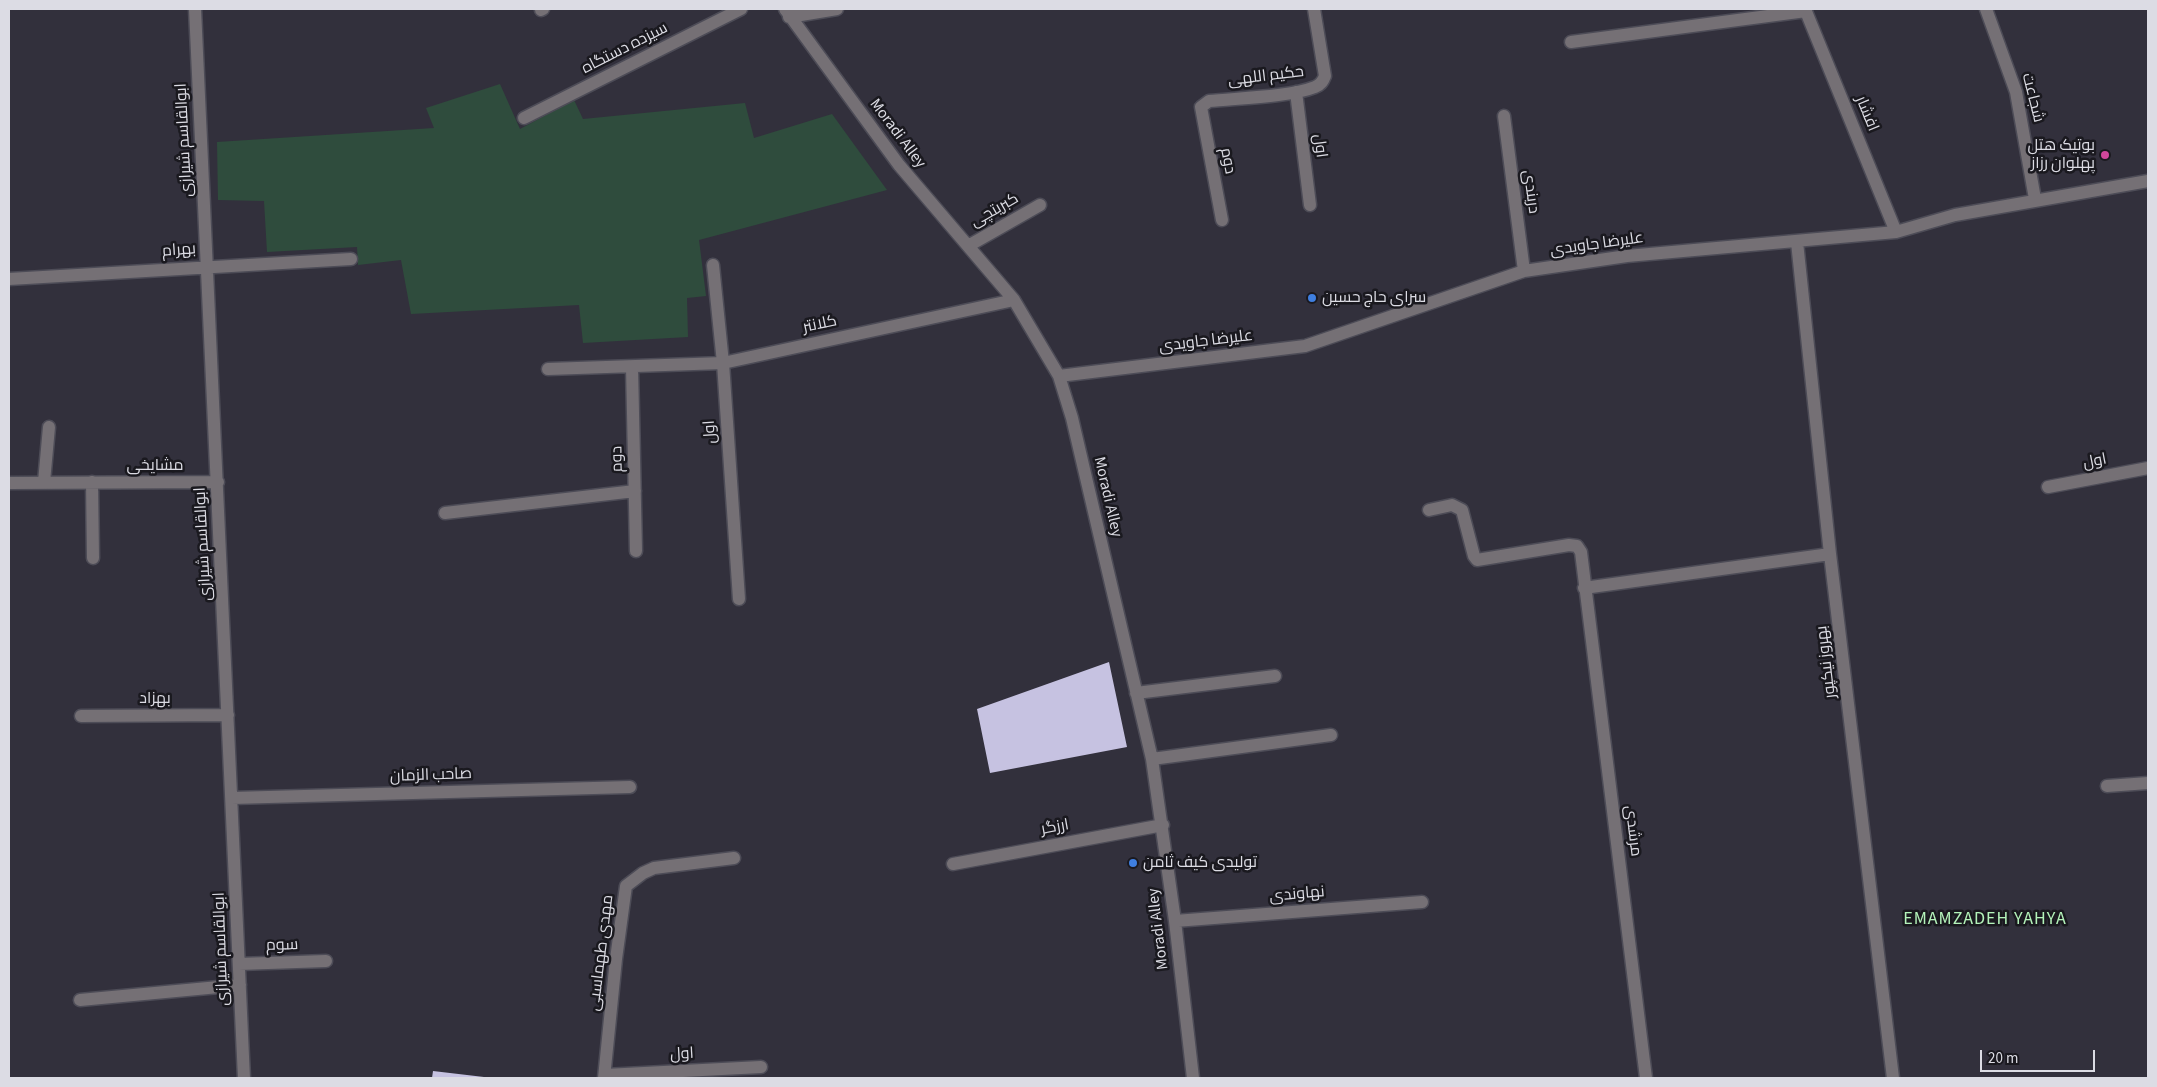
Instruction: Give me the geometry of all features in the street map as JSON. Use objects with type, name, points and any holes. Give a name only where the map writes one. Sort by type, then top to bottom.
[{"type":"street","name":"ابوالقاسم شیرازی","points":[[195,9],[244,1078]]},
{"type":"street","name":"سیزده دستگاه","points":[[524,118],[741,9]]},
{"type":"street","points":[[787,13],[837,9]]},
{"type":"street","name":"حکیم اللهی","points":[[1201,107],[1209,100],[1296,92],[1316,87],[1322,82],[1325,76],[1314,9]]},
{"type":"street","name":"شجاعت","points":[[1986,9],[2016,92],[2035,199]]},
{"type":"street","points":[[1571,42],[1806,10]]},
{"type":"street","name":"افشار","points":[[1806,10],[1896,232]]},
{"type":"street","name":"Moradi Alley","points":[[787,13],[899,165],[1014,300],[1059,376],[1072,418],[1152,759],[1176,921],[1193,1078]]},
{"type":"street","name":"اول","points":[[1296,92],[1310,205]]},
{"type":"street","name":"دوم","points":[[1201,107],[1222,220]]},
{"type":"street","name":"دربندی","points":[[1504,116],[1524,272]]},
{"type":"street","name":"علیرضا جاویدی","points":[[1059,376],[1305,346],[1524,272],[1627,256],[1896,232],[1955,215],[2035,199],[2148,181]]},
{"type":"street","name":"کبریتچی","points":[[968,246],[1040,205]]},
{"type":"street","name":"بهروز نیکپور","points":[[1797,242],[1830,554],[1892,1078]]},
{"type":"street","name":"بهرام","points":[[9,279],[351,258]]},
{"type":"street","name":"اول","points":[[713,264],[723,363],[739,599]]},
{"type":"street","name":"کلانتر","points":[[548,369],[723,363],[1014,300]]},
{"type":"street","name":"دوم","points":[[632,367],[636,550]]},
{"type":"street","points":[[44,482],[50,427]]},
{"type":"street","name":"اول","points":[[2048,488],[2148,468]]},
{"type":"street","points":[[92,482],[93,558]]},
{"type":"street","name":"مشایخی","points":[[9,483],[218,482]]},
{"type":"street","points":[[445,513],[635,491]]},
{"type":"street","name":"مرشدی","points":[[1429,510],[1452,505],[1462,510],[1474,556],[1477,560],[1577,546],[1581,552],[1646,1078]]},
{"type":"street","points":[[1584,588],[1830,554]]},
{"type":"street","points":[[1136,693],[1275,676]]},
{"type":"street","name":"بهزاد","points":[[81,716],[228,715]]},
{"type":"street","points":[[1152,759],[1331,735]]},
{"type":"street","points":[[2107,786],[2148,783]]},
{"type":"street","name":"صاحب الزمان","points":[[232,798],[630,787]]},
{"type":"street","name":"ارزگر","points":[[953,864],[1163,825]]},
{"type":"street","name":"مهدی طهماسبی","points":[[605,1077],[616,958],[626,886],[643,873],[654,868],[734,858]]},
{"type":"street","name":"نهاوندی","points":[[1176,921],[1422,902]]},
{"type":"street","name":"سوم","points":[[239,964],[326,961]]},
{"type":"street","points":[[80,1000],[240,985]]},
{"type":"street","name":"اول","points":[[605,1077],[761,1066]]},
{"type":"green space","points":[[500,84],[520,129],[574,100],[583,119],[745,103],[754,138],[832,114],[887,190],[699,240],[706,296],[687,298],[688,337],[583,343],[579,305],[411,314],[401,260],[358,265],[357,247],[267,252],[264,201],[218,200],[217,142],[434,128],[426,108]]},
{"type":"building","points":[[1109,662],[1127,747],[990,773],[977,709]]},
{"type":"building","points":[[433,1071],[484,1077],[484,1078],[432,1078]]},
{"type":"place","name":"بوتیک هتل پهلوان رزاز","points":[[2105,155]]},
{"type":"place","name":"سرای حاج حسین","points":[[1312,298]]},
{"type":"place","name":"تولیدی کیف ثامن","points":[[1133,863]]},
{"type":"district","name":"EMAMZADEH YAHYA","points":[[1985,920]]}]
